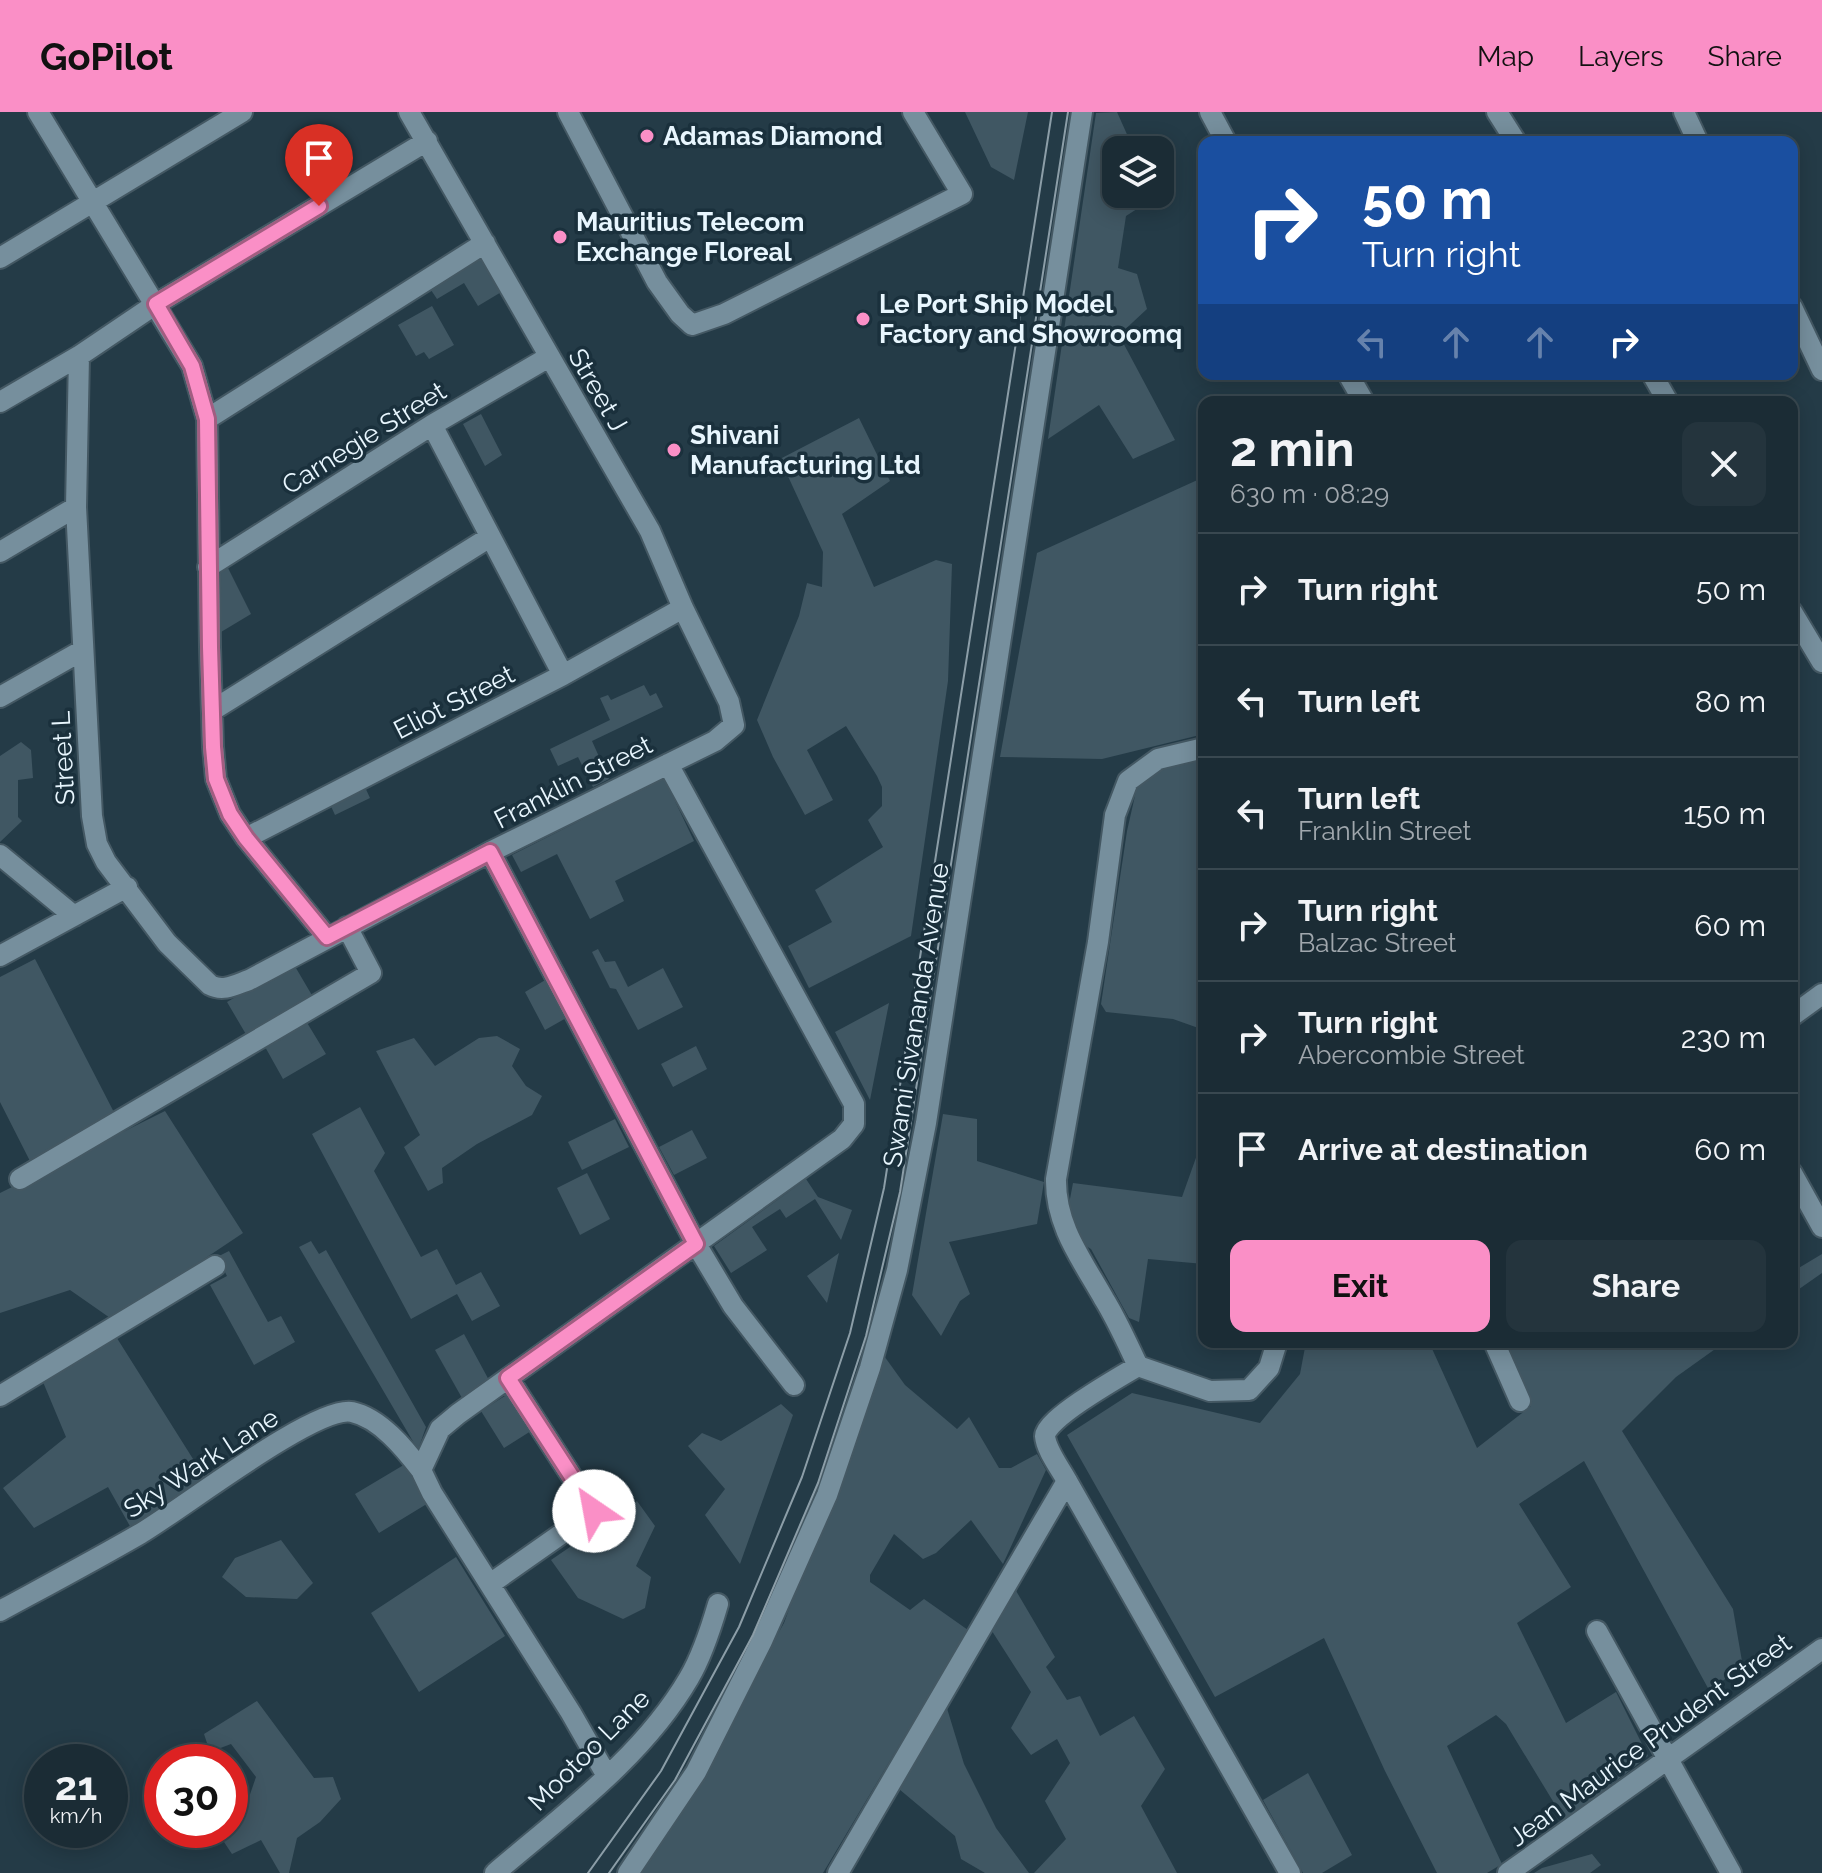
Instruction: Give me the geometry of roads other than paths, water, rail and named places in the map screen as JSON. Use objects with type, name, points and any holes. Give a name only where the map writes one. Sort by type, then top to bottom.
[{"type":"street","points":[[38,112],[192,366],[207,419],[208,567],[216,779],[230,814],[246,838],[327,937]]},
{"type":"street","points":[[0,258],[242,112]]},
{"type":"street","name":"Street J","points":[[409,112],[650,531],[729,702]]},
{"type":"street","points":[[568,112],[657,282],[692,325],[724,314],[962,194],[913,112]]},
{"type":"street","name":"Swami Sivananda Avenue","points":[[628,1873],[696,1772],[762,1641],[827,1495],[870,1368],[897,1270],[926,1123],[1082,112]]},
{"type":"street","points":[[1210,112],[1223,136]]},
{"type":"street","points":[[1497,112],[1512,136]]},
{"type":"street","points":[[1684,112],[1695,136]]},
{"type":"street","points":[[0,402],[427,141]]},
{"type":"street","points":[[207,419],[485,243]]},
{"type":"street","points":[[1798,320],[1822,370]]},
{"type":"street","name":"Street L","points":[[79,356],[76,507],[97,844],[106,862],[167,943],[197,975],[217,989],[249,980],[327,937]]},
{"type":"street","name":"Carnegie Street","points":[[208,567],[432,425],[549,357]]},
{"type":"street","points":[[432,425],[563,675]]},
{"type":"street","points":[[0,552],[76,507]]},
{"type":"street","points":[[213,710],[490,537]]},
{"type":"street","name":"Eliot Street","points":[[246,838],[563,675],[683,608]]},
{"type":"street","points":[[1798,636],[1822,662]]},
{"type":"street","points":[[0,697],[83,650]]},
{"type":"street","name":"Franklin Street","points":[[327,937],[715,741],[734,725],[729,702]]},
{"type":"street","points":[[1198,749],[1158,759],[1128,781],[1115,815],[1098,942],[1056,1179],[1056,1197],[1069,1240],[1106,1301],[1138,1366],[1210,1391],[1249,1390],[1269,1368],[1275,1348]]},
{"type":"street","points":[[421,1470],[440,1429],[842,1139],[854,1124],[854,1104],[668,764]]},
{"type":"street","points":[[490,852],[696,1244],[733,1306],[794,1385]]},
{"type":"street","points":[[0,855],[74,916]]},
{"type":"street","points":[[0,956],[127,887]]},
{"type":"street","points":[[20,1179],[371,973],[347,927]]},
{"type":"street","points":[[1798,1012],[1822,994]]},
{"type":"street","points":[[1798,1184],[1822,1227]]},
{"type":"street","points":[[0,1396],[215,1266]]},
{"type":"street","points":[[1497,1348],[1520,1401]]},
{"type":"street","points":[[1138,1366],[1049,1425],[1045,1435],[1067,1481],[1290,1873]]},
{"type":"street","points":[[490,1584],[594,1511],[508,1378]]},
{"type":"street","name":"Sky Wark Lane","points":[[0,1611],[141,1533],[252,1459],[331,1415],[353,1412],[367,1418],[407,1452],[421,1470],[432,1493],[607,1776]]},
{"type":"street","points":[[838,1873],[1067,1481]]},
{"type":"street","name":"Mootoo Lane","points":[[495,1873],[607,1776],[648,1735],[691,1675],[718,1604]]},
{"type":"street","points":[[1597,1631],[1731,1873]]},
{"type":"street","name":"Jean Maurice Prudent Street","points":[[1508,1873],[1822,1649]]},
{"type":"tram line","points":[[588,1873],[661,1771],[739,1627],[802,1477],[850,1333],[884,1188],[1052,112]]},
{"type":"tram line","points":[[609,1873],[675,1780],[753,1635],[818,1483],[866,1336],[900,1192],[1068,112]]},
{"type":"place","name":"Adamas Diamond","points":[[647,136]]},
{"type":"place","name":"Mauritius Telecom Exchange Floreal","points":[[560,237]]},
{"type":"place","name":"Le Port Ship Model Factory and Showroomq","points":[[863,319]]},
{"type":"place","name":"Shivani Manufacturing Ltd","points":[[674,450]]}]
